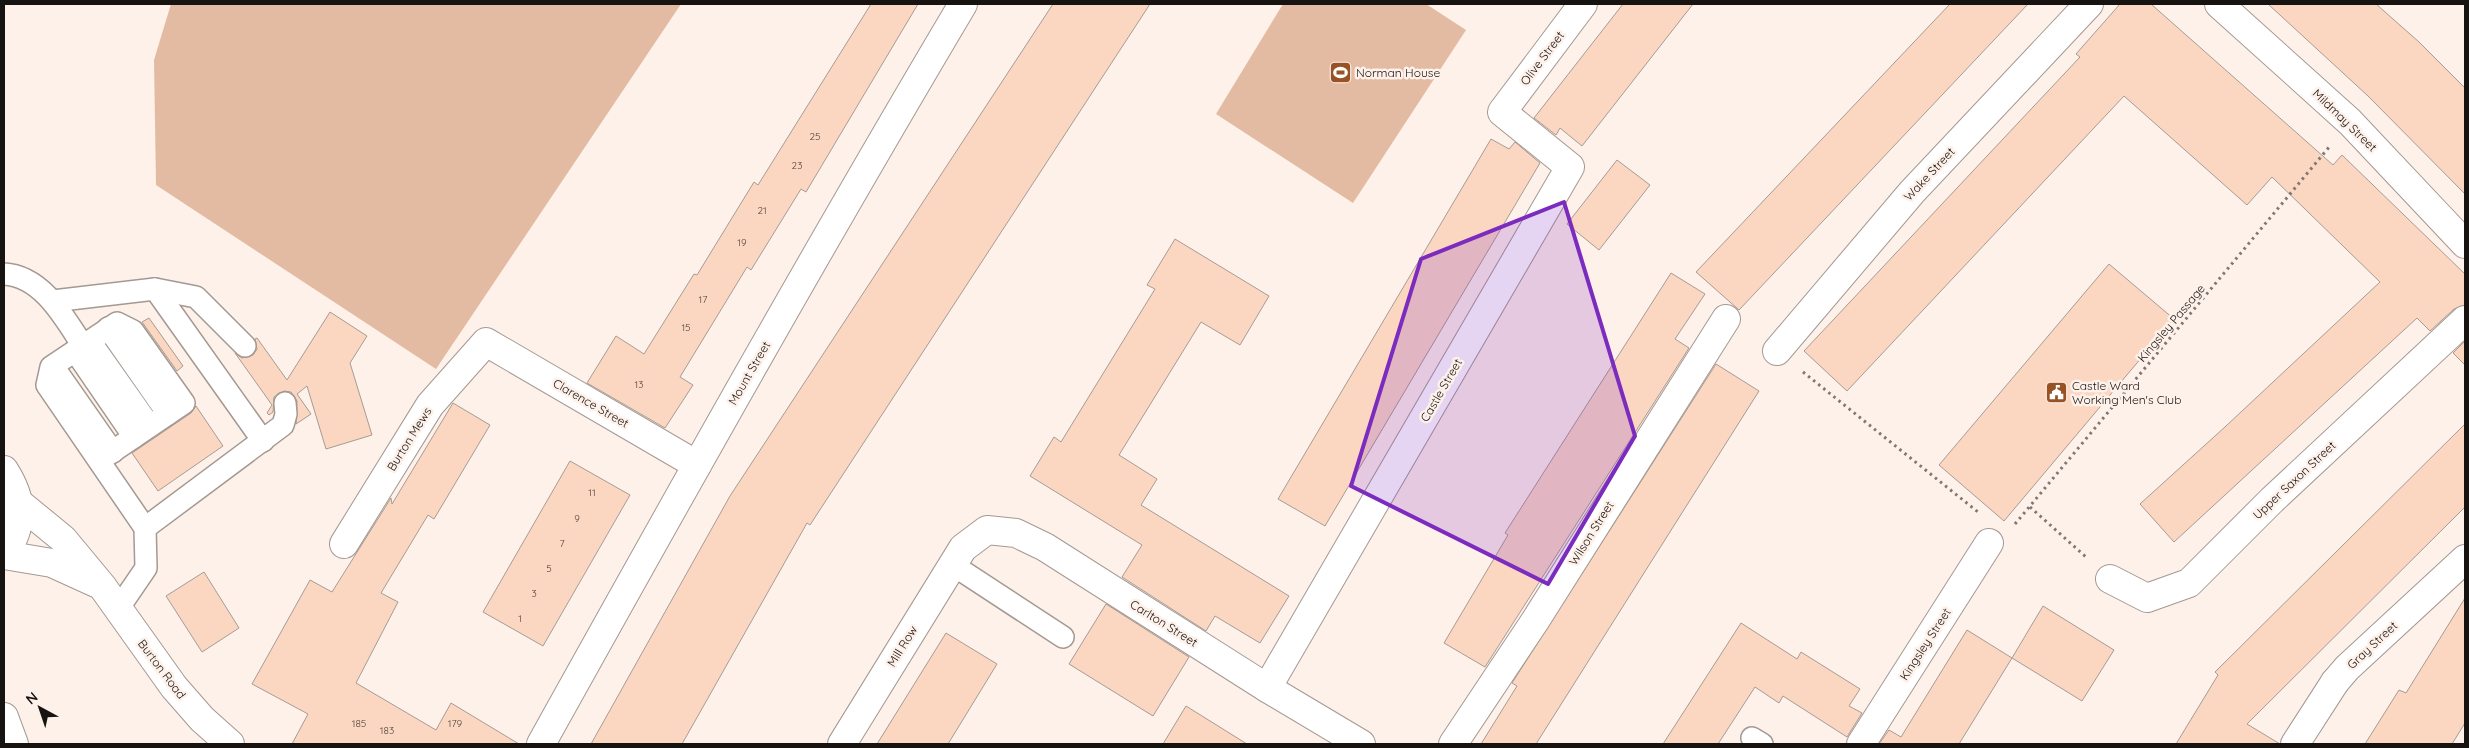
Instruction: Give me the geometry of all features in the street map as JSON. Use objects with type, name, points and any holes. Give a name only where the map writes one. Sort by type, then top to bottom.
[{"type":"street","name":"Mount Street","points":[[541,744],[696,465],[879,145],[963,4]]},
{"type":"street","name":"Olive Street","points":[[1502,112],[1583,4]]},
{"type":"street","name":"Wake Street","points":[[1777,351],[1912,192],[2089,4]]},
{"type":"street","name":"Mildmay Street","points":[[2219,4],[2350,122],[2465,244]]},
{"type":"street","name":"Castle Street","points":[[1267,688],[1570,168],[1502,112]]},
{"type":"street","name":"Wilson Street","points":[[1454,744],[1535,621],[1726,319]]},
{"type":"street","name":"Upper Saxon Street","points":[[2110,579],[2147,598],[2189,583],[2272,500],[2465,320]]},
{"type":"street","name":"Clarence Street","points":[[486,342],[696,465]]},
{"type":"street","name":"Burton Mews","points":[[344,544],[430,405],[486,342]]},
{"type":"street","points":[[4,470],[14,486],[19,504],[14,540],[4,555],[52,563],[102,586]]},
{"type":"street","name":"Burton Road","points":[[19,504],[63,539],[102,586],[174,687],[202,720],[230,744]]},
{"type":"street","name":"Carlton Street","points":[[958,557],[987,530],[1016,533],[1045,547],[1267,688],[1361,744]]},
{"type":"street","name":"Kingsley Street","points":[[1861,744],[1998,539]]},
{"type":"street","name":"Mill Row","points":[[842,744],[958,557]]},
{"type":"street","name":"Gray Street","points":[[2295,744],[2335,682],[2347,668],[2465,559]]},
{"type":"street","points":[[4,717],[14,744]]},
{"type":"lane","points":[[4,274],[17,275],[53,301],[142,431]]},
{"type":"lane","points":[[53,301],[155,289],[196,296],[245,346]]},
{"type":"lane","points":[[155,289],[263,441]]},
{"type":"lane","points":[[107,456],[184,403],[133,332],[113,326],[83,346],[50,376],[107,456],[145,528],[146,568],[118,609]]},
{"type":"lane","points":[[145,528],[283,425],[286,414],[285,403]]},
{"type":"lane","points":[[958,557],[1063,637]]},
{"type":"path","name":"Kingsley Passage","points":[[1998,539],[2030,507],[2350,122]]},
{"type":"path","points":[[1777,351],[1998,539]]},
{"type":"path","points":[[2030,507],[2110,579]]},
{"type":"highlighted area","points":[[1564,202],[1635,436],[1548,584],[1351,486],[1421,259]]},
{"type":"shaded area","points":[[171,4],[681,4],[436,369],[156,185],[154,60]]},
{"type":"shaded area","name":"Norman House","points":[[1283,4],[1426,4],[1466,30],[1353,203],[1216,114]]},
{"type":"building","points":[[871,4],[918,4],[806,192],[801,189],[751,270],[747,267],[680,377],[693,385],[665,428],[587,383],[616,336],[644,354],[694,274],[697,275],[754,182],[758,185]]},
{"type":"building","points":[[1053,4],[1150,4],[810,525],[807,523],[682,744],[591,744],[730,496]]},
{"type":"building","points":[[1623,4],[1693,4],[1582,146],[1560,128],[1556,135],[1534,118]]},
{"type":"building","points":[[1950,4],[2028,4],[1739,310],[1696,272]]},
{"type":"building","points":[[2120,4],[2151,4],[2333,165],[2342,155],[2465,274],[2465,305],[2454,309],[2430,331],[2417,318],[2174,542],[2140,504],[2380,282],[2272,177],[2247,205],[2124,96],[1847,391],[1804,351],[2080,57],[2076,54]]},
{"type":"building","points":[[2268,4],[2376,4],[2419,42],[2465,88],[2465,194],[2368,96]]},
{"type":"building","points":[[1491,139],[1509,149],[1515,142],[1540,163],[1325,526],[1278,499]]},
{"type":"building","points":[[1617,160],[1650,185],[1599,250],[1567,224]]},
{"type":"building","points":[[1175,239],[1269,296],[1240,345],[1201,322],[1119,455],[1157,479],[1141,505],[1289,596],[1260,643],[1215,616],[1206,631],[1122,577],[1142,545],[1030,476],[1054,437],[1061,442],[1155,289],[1147,285]]},
{"type":"building","name":"Castle Ward Working Men's Club","points":[[2109,264],[2174,319],[2004,521],[1939,465]]},
{"type":"building","points":[[1671,273],[1705,294],[1675,339],[1689,348],[1485,667],[1444,643],[1508,535],[1505,533]]},
{"type":"building","points":[[330,312],[367,336],[350,363],[372,435],[326,449],[307,386],[297,394],[311,414],[296,424],[297,401],[291,392],[284,391],[274,397],[273,412],[269,415],[267,413],[272,405],[235,353],[242,358],[253,355],[257,349],[255,339],[257,338],[287,380]]},
{"type":"building","points":[[149,318],[183,366],[177,371],[142,322]]},
{"type":"building","points":[[2465,341],[2465,365],[2453,353]]},
{"type":"building","points":[[1716,364],[1759,391],[1536,744],[1481,744],[1517,686],[1512,683]]},
{"type":"building","points":[[453,403],[490,425],[434,519],[428,515],[381,593],[398,602],[356,683],[436,730],[451,703],[519,744],[292,744],[308,714],[252,684],[310,580],[332,592],[391,498],[392,504]]},
{"type":"building","points":[[196,406],[223,446],[158,491],[132,453],[191,413]]},
{"type":"building","points":[[2465,424],[2465,507],[2247,724],[2280,744],[2176,744],[2218,675],[2215,672]]},
{"type":"building","points":[[570,461],[630,495],[543,646],[483,612]]},
{"type":"building","points":[[204,572],[239,628],[202,652],[166,596]]},
{"type":"building","points":[[2465,598],[2465,723],[2452,744],[2365,744],[2399,690],[2406,693]]},
{"type":"building","points":[[1106,604],[1189,657],[1153,716],[1069,664]]},
{"type":"building","points":[[2043,606],[2114,650],[2082,701],[2012,658]]},
{"type":"building","points":[[1741,623],[1797,659],[1801,652],[1860,689],[1849,706],[1862,713],[1847,737],[1783,696],[1779,703],[1755,687],[1718,744],[1663,744]]},
{"type":"building","points":[[1967,630],[2012,658],[1959,744],[1879,744],[1889,730],[1901,737]]},
{"type":"building","points":[[946,633],[997,664],[948,744],[877,744]]},
{"type":"building","points":[[1186,706],[1247,744],[1163,744]]},
{"type":"place","name":"Norman House","points":[[1340,72]]},
{"type":"place","name":"Castle Ward Working Men's Club","points":[[2056,392]]}]
